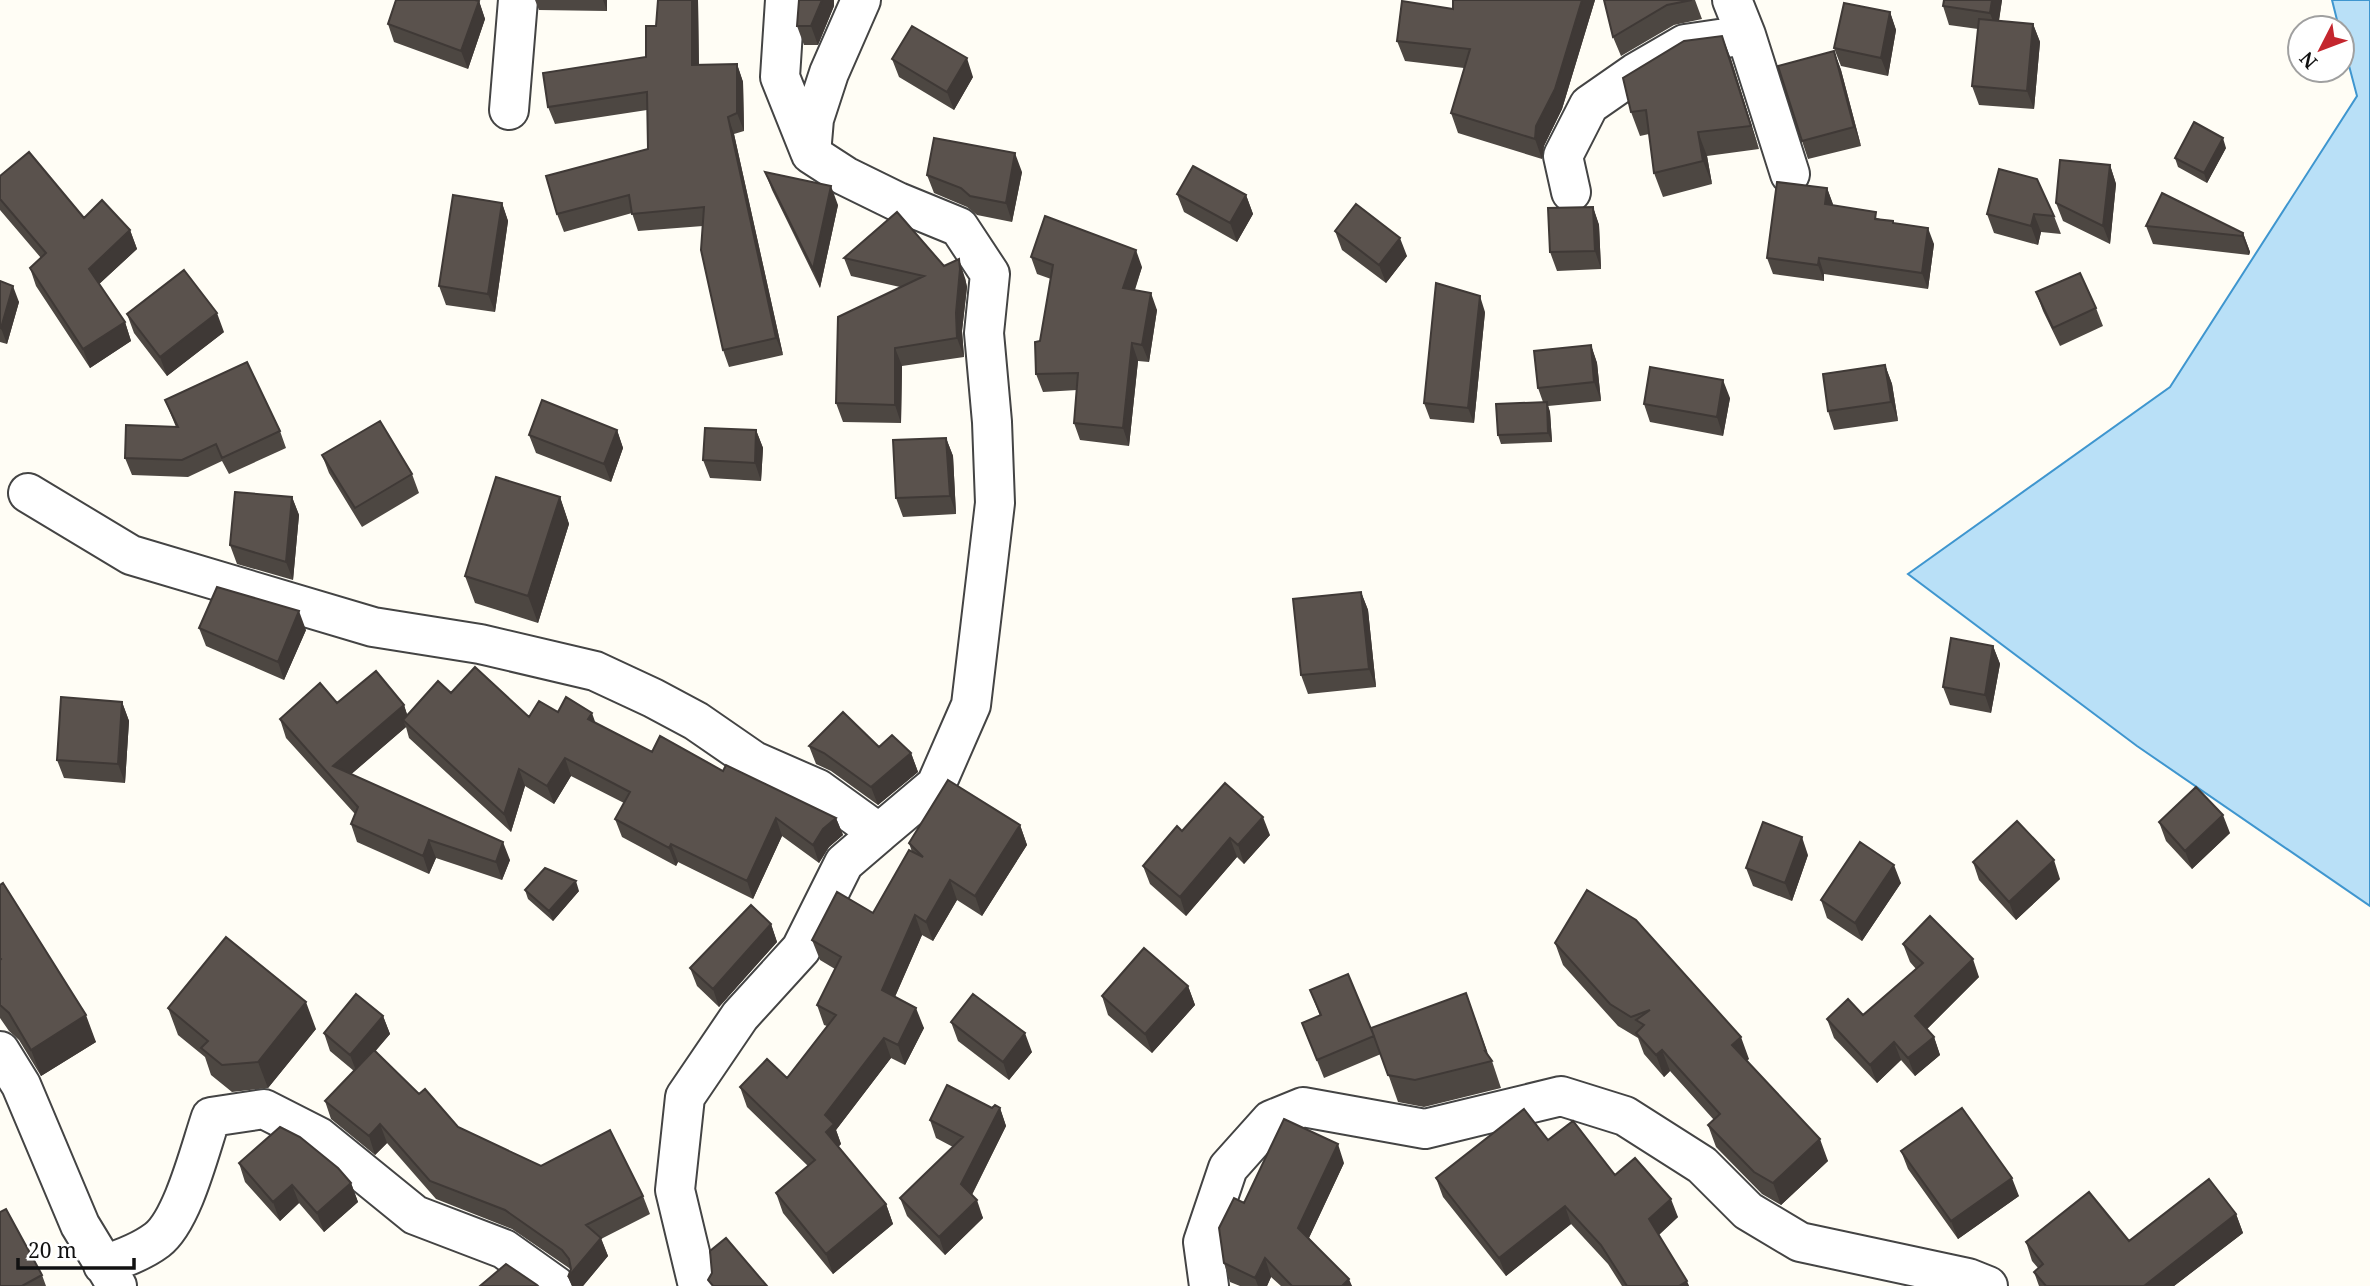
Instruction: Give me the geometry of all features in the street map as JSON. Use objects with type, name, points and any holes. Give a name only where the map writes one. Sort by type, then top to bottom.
[{"type":"street","points":[[509,110],[518,0]]},
{"type":"street","points":[[698,1286],[676,1190],[685,1097],[740,1016],[801,950],[844,863],[936,785],[971,705],[995,503],[992,422],[984,333],[990,274],[959,226],[898,202],[845,176],[811,154],[780,77],[785,0]]},
{"type":"street","points":[[811,154],[814,119],[861,0]]},
{"type":"street","points":[[1732,0],[1746,35],[1790,174]]},
{"type":"street","points":[[1571,192],[1563,156],[1588,105],[1685,44],[1746,35]]},
{"type":"street","points":[[28,492],[131,555],[373,627],[480,643],[595,671],[696,721],[754,761],[818,789],[879,833]]},
{"type":"street","points":[[0,1051],[21,1085],[80,1225],[110,1275],[123,1259],[159,1239],[182,1205],[211,1117],[264,1109],[319,1137],[415,1215],[504,1249],[556,1286]]},
{"type":"street","points":[[1209,1286],[1203,1242],[1228,1168],[1271,1120],[1303,1107],[1425,1129],[1561,1096],[1625,1116],[1702,1165],[1748,1211],[1800,1242],[1968,1278],[1988,1286]]},
{"type":"water","points":[[2332,0],[2370,0],[2370,906],[2137,746],[1908,574],[2170,387],[2357,96],[2354,84],[2356,84],[2356,14],[2336,14]]},
{"type":"building","points":[[396,0],[479,1],[461,51],[388,24]]},
{"type":"building","points":[[658,0],[692,0],[692,65],[737,64],[737,113],[728,117],[776,338],[723,350],[701,250],[704,207],[632,214],[629,195],[557,214],[546,176],[648,149],[647,92],[548,107],[543,73],[646,57],[646,26],[656,26]]},
{"type":"building","points":[[799,0],[822,0],[811,26],[797,26]]},
{"type":"building","points":[[1453,0],[1582,0],[1555,89],[1536,126],[1535,139],[1451,113],[1470,49],[1397,41],[1402,1],[1453,9]]},
{"type":"building","points":[[1604,0],[1692,0],[1667,5],[1613,37]]},
{"type":"building","points":[[1944,0],[1992,0],[1990,13],[1943,6]]},
{"type":"building","points":[[1844,3],[1890,12],[1881,58],[1834,48]]},
{"type":"building","points":[[1979,19],[2033,24],[2027,91],[1972,86]]},
{"type":"building","points":[[912,26],[967,58],[947,92],[892,59]]},
{"type":"building","points":[[1722,36],[1751,126],[1698,132],[1703,161],[1654,173],[1646,110],[1631,112],[1623,78],[1684,41]]},
{"type":"building","points":[[1834,51],[1854,127],[1802,141],[1778,66]]},
{"type":"building","points":[[2194,122],[2223,138],[2204,173],[2175,158]]},
{"type":"building","points":[[934,138],[1015,153],[1006,203],[970,196],[961,188],[927,175]]},
{"type":"building","points":[[29,152],[84,218],[102,200],[130,230],[89,269],[125,322],[83,349],[30,268],[46,253],[0,199],[0,176]]},
{"type":"building","points":[[2060,160],[2110,165],[2103,226],[2056,203]]},
{"type":"building","points":[[1193,166],[1246,195],[1230,223],[1177,194]]},
{"type":"building","points":[[1999,169],[2037,179],[2054,216],[2034,214],[2031,226],[1987,214]]},
{"type":"building","points":[[765,172],[831,186],[813,269]]},
{"type":"building","points":[[1777,182],[1827,188],[1825,204],[1876,212],[1875,219],[1928,228],[1922,273],[1819,258],[1818,265],[1767,258]]},
{"type":"building","points":[[2162,193],[2243,233],[2242,236],[2146,226]]},
{"type":"building","points":[[453,195],[502,203],[488,294],[439,286]]},
{"type":"building","points":[[1356,204],[1400,238],[1379,265],[1335,231]]},
{"type":"building","points":[[1593,207],[1595,251],[1550,252],[1548,208]]},
{"type":"building","points":[[897,212],[944,266],[959,259],[957,338],[895,348],[895,405],[836,403],[838,317],[924,276],[844,258]]},
{"type":"building","points":[[1045,216],[1136,250],[1123,288],[1151,293],[1142,345],[1132,343],[1123,428],[1074,423],[1078,373],[1036,374],[1035,342],[1040,341],[1053,265],[1031,257]]},
{"type":"building","points":[[184,270],[217,313],[160,357],[127,314]]},
{"type":"building","points":[[2080,273],[2096,308],[2053,328],[2036,292]]},
{"type":"building","points":[[0,281],[13,286],[1,328],[0,327]]},
{"type":"building","points":[[1436,283],[1480,296],[1468,408],[1424,403]]},
{"type":"building","points":[[1591,345],[1594,382],[1538,388],[1534,351]]},
{"type":"building","points":[[247,362],[280,431],[222,458],[216,444],[182,460],[125,458],[126,425],[178,427],[165,400]]},
{"type":"building","points":[[1885,365],[1891,402],[1828,411],[1823,374]]},
{"type":"building","points":[[1650,367],[1723,380],[1717,417],[1644,404]]},
{"type":"building","points":[[542,400],[617,430],[604,464],[529,435]]},
{"type":"building","points":[[1547,402],[1548,433],[1498,435],[1496,404]]},
{"type":"building","points":[[380,421],[412,474],[355,508],[322,455]]},
{"type":"building","points":[[705,428],[756,430],[755,463],[703,460]]},
{"type":"building","points":[[946,438],[950,496],[896,498],[893,440]]},
{"type":"building","points":[[496,477],[560,497],[528,596],[465,576]]},
{"type":"building","points":[[235,492],[292,497],[286,562],[230,545]]},
{"type":"building","points":[[217,587],[299,611],[278,662],[199,628]]},
{"type":"building","points":[[1361,592],[1369,669],[1301,675],[1293,599]]},
{"type":"building","points":[[1951,638],[1993,646],[1985,695],[1943,687]]},
{"type":"building","points":[[475,667],[529,717],[539,701],[558,712],[566,697],[592,713],[588,719],[652,752],[660,736],[723,771],[726,765],[836,818],[823,829],[813,845],[776,818],[747,881],[671,844],[669,848],[615,819],[630,792],[565,758],[547,786],[519,769],[504,814],[403,720],[438,681],[451,693]]},
{"type":"building","points":[[376,671],[404,705],[333,766],[503,842],[496,862],[429,840],[423,856],[351,824],[358,807],[280,719],[320,683],[337,703]]},
{"type":"building","points":[[61,697],[122,702],[118,764],[57,760]]},
{"type":"building","points":[[843,712],[879,747],[892,735],[911,753],[871,787],[824,753],[809,746]]},
{"type":"building","points":[[948,780],[1020,825],[975,896],[950,880],[926,922],[915,915],[882,990],[916,1008],[898,1045],[884,1038],[825,1115],[834,1124],[826,1132],[886,1204],[826,1254],[776,1193],[815,1160],[740,1087],[767,1059],[787,1078],[836,1015],[817,1005],[841,957],[812,940],[837,892],[873,913],[909,850],[923,857],[909,843]]},
{"type":"building","points":[[1225,783],[1263,817],[1238,845],[1230,838],[1180,897],[1143,866],[1177,826],[1182,831]]},
{"type":"building","points":[[2196,787],[2223,815],[2185,851],[2159,822]]},
{"type":"building","points":[[2017,821],[2054,860],[2009,902],[1973,862]]},
{"type":"building","points":[[1763,822],[1802,837],[1785,883],[1746,868]]},
{"type":"building","points":[[1860,842],[1894,865],[1855,923],[1821,900]]},
{"type":"building","points":[[545,868],[576,881],[549,911],[525,890]]},
{"type":"building","points":[[3,883],[86,1015],[31,1050],[9,1013],[0,1005],[0,885]]},
{"type":"building","points":[[1587,890],[1636,920],[1741,1037],[1732,1045],[1820,1139],[1773,1183],[1754,1172],[1708,1125],[1720,1114],[1662,1050],[1656,1055],[1636,1033],[1644,1025],[1636,1020],[1650,1010],[1631,1017],[1610,1004],[1555,943]]},
{"type":"building","points":[[751,905],[771,924],[713,989],[690,968]]},
{"type":"building","points":[[1930,916],[1973,959],[1915,1016],[1934,1037],[1908,1058],[1894,1042],[1870,1065],[1827,1019],[1848,999],[1863,1015],[1923,963],[1903,944]]},
{"type":"building","points":[[226,937],[306,1002],[258,1062],[222,1065],[201,1048],[208,1041],[168,1008]]},
{"type":"building","points":[[1144,948],[1188,986],[1145,1034],[1102,996]]},
{"type":"building","points":[[1348,974],[1374,1036],[1317,1060],[1302,1023],[1321,1015],[1310,990]]},
{"type":"building","points":[[1466,993],[1485,1051],[1492,1061],[1415,1080],[1388,1075],[1371,1028]]},
{"type":"building","points":[[356,994],[383,1016],[350,1055],[324,1033]]},
{"type":"building","points":[[973,994],[1025,1033],[1003,1062],[951,1022]]},
{"type":"building","points":[[374,1050],[419,1094],[425,1089],[458,1127],[541,1166],[610,1130],[643,1196],[586,1225],[601,1238],[568,1277],[571,1269],[569,1259],[562,1250],[505,1210],[430,1181],[380,1124],[369,1136],[325,1101]]},
{"type":"building","points":[[947,1085],[992,1108],[995,1105],[1000,1108],[961,1184],[977,1200],[939,1237],[900,1198],[963,1137],[930,1120]]},
{"type":"building","points":[[1962,1108],[2012,1178],[1951,1221],[1901,1151]]},
{"type":"building","points":[[1524,1109],[1548,1140],[1573,1121],[1615,1175],[1635,1158],[1671,1199],[1649,1219],[1687,1281],[1679,1286],[1627,1286],[1601,1245],[1565,1206],[1499,1258],[1436,1178]]},
{"type":"building","points":[[1284,1119],[1338,1144],[1298,1228],[1349,1279],[1342,1286],[1292,1286],[1265,1258],[1255,1278],[1224,1263],[1219,1228],[1234,1198],[1244,1203]]},
{"type":"building","points":[[280,1127],[300,1137],[338,1168],[351,1183],[317,1213],[292,1185],[273,1202],[239,1163]]},
{"type":"building","points":[[2209,1179],[2236,1214],[2144,1286],[2046,1286],[2034,1272],[2043,1264],[2026,1242],[2089,1192],[2129,1241]]},
{"type":"building","points":[[6,1209],[42,1275],[22,1286],[0,1286],[0,1212]]},
{"type":"building","points":[[726,1238],[767,1286],[713,1286],[708,1280],[712,1273],[710,1251]]},
{"type":"building","points":[[506,1264],[537,1285],[538,1286],[480,1286]]}]
